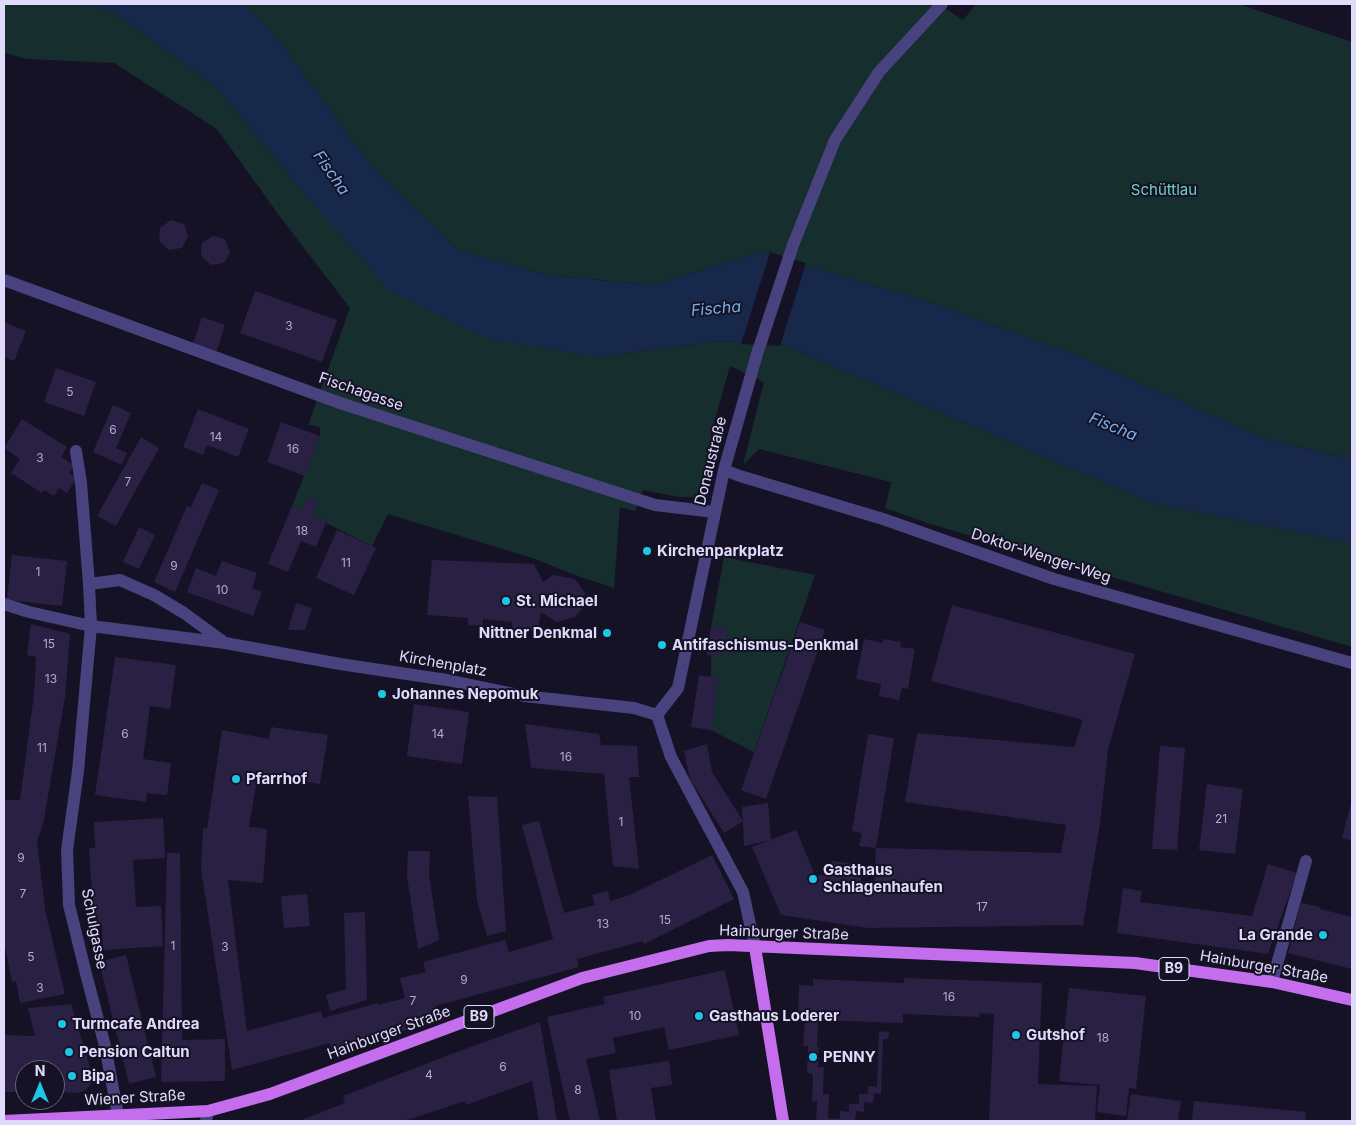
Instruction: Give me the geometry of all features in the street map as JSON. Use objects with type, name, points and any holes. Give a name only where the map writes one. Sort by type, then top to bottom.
[{"type":"main road","name":"Hainburger Straße","points":[[207,1116],[582,978],[709,946],[1135,963],[1272,982],[1352,1000]]},
{"type":"main road","points":[[756,947],[783,1121]]},
{"type":"main road","name":"Wiener Straße","points":[[4,1121],[118,1115],[207,1116]]},
{"type":"street","name":"Donaustraße","points":[[657,715],[678,688],[714,512],[757,354],[793,246],[835,140],[879,72],[942,4]]},
{"type":"street","name":"Fischagasse","points":[[4,280],[359,409],[656,505],[714,512]]},
{"type":"street","points":[[4,604],[29,612],[91,626],[82,483],[76,451]]},
{"type":"street","name":"Doktor-Wenger-Weg","points":[[724,470],[882,519],[1054,579],[1352,663]]},
{"type":"street","name":"Kirchenplatz","points":[[89,584],[120,580],[154,595],[184,613],[224,643]]},
{"type":"street","name":"Kirchenplatz","points":[[91,626],[224,643],[340,664],[447,680],[524,696],[634,708],[657,715]]},
{"type":"street","name":"Schulgasse","points":[[91,626],[78,771],[67,850],[69,905],[105,1046],[118,1115]]},
{"type":"street","points":[[657,715],[671,757],[743,892],[756,947]]},
{"type":"street","points":[[1272,982],[1306,861]]},
{"type":"green space","points":[[4,4],[81,4],[113,12],[217,87],[298,186],[597,357],[718,341],[782,344],[1152,503],[1352,543],[1352,647],[927,523],[885,508],[891,482],[759,449],[743,465],[764,382],[730,366],[710,437],[715,440],[699,497],[678,497],[643,490],[635,511],[620,507],[614,588],[532,558],[388,514],[372,546],[292,506],[320,436],[320,427],[308,425],[350,308],[278,214],[217,129],[114,63],[27,59],[4,53]]},
{"type":"green space","name":"Schüttlau","points":[[243,4],[938,4],[963,20],[976,4],[1238,4],[1352,42],[1352,459],[1265,439],[1083,358],[935,304],[760,252],[654,285],[546,275],[458,250],[373,168],[276,37]]},
{"type":"green space","points":[[724,557],[815,575],[754,752],[711,730],[711,627]]},
{"type":"water","name":"Fischa","points":[[81,4],[243,4],[276,37],[373,168],[458,250],[546,275],[654,285],[760,252],[935,304],[1083,358],[1265,439],[1352,459],[1352,543],[1152,503],[782,344],[718,341],[597,357],[486,338],[388,289],[298,186],[217,87],[113,12]]},
{"type":"pier","points":[[770,252],[806,263],[780,346],[741,344]]},
{"type":"building","points":[[171,220],[184,224],[188,236],[182,248],[169,250],[159,241],[160,228]]},
{"type":"building","points":[[213,236],[225,239],[230,252],[224,263],[211,265],[201,256],[202,243]]},
{"type":"building","points":[[255,291],[337,320],[322,362],[240,333]]},
{"type":"building","points":[[202,317],[225,325],[217,351],[193,343]]},
{"type":"building","points":[[4,322],[26,331],[14,361],[4,357]]},
{"type":"building","points":[[56,368],[96,382],[84,416],[44,402]]},
{"type":"building","points":[[113,405],[131,413],[116,448],[127,453],[122,465],[93,452]]},
{"type":"building","points":[[198,409],[249,429],[238,457],[207,445],[203,455],[183,447]]},
{"type":"building","points":[[22,419],[67,447],[61,457],[74,465],[69,473],[77,478],[67,493],[59,488],[54,496],[44,490],[42,493],[11,473],[20,459],[4,448]]},
{"type":"building","points":[[281,422],[320,436],[305,476],[267,462]]},
{"type":"building","points":[[141,437],[159,448],[116,526],[97,516]]},
{"type":"building","points":[[202,483],[219,490],[175,592],[154,582],[187,506],[191,507]]},
{"type":"building","points":[[308,496],[318,501],[313,515],[327,520],[316,547],[301,541],[288,572],[268,564],[292,506],[302,510]]},
{"type":"building","points":[[139,527],[155,535],[139,569],[123,562]]},
{"type":"building","points":[[337,530],[376,548],[354,595],[316,578]]},
{"type":"building","points":[[12,555],[67,561],[62,606],[7,600]]},
{"type":"building","name":"St. Michael","points":[[432,560],[534,564],[543,582],[553,575],[575,579],[585,593],[582,609],[575,617],[557,622],[541,612],[538,632],[512,630],[512,622],[483,619],[483,626],[468,625],[468,618],[427,615]]},
{"type":"building","points":[[222,561],[257,573],[252,588],[262,592],[253,616],[187,592],[196,568],[216,576]]},
{"type":"building","points":[[296,603],[312,608],[305,630],[288,630]]},
{"type":"building","points":[[952,605],[1135,654],[1108,750],[1100,824],[1083,925],[868,928],[781,915],[752,847],[796,830],[815,875],[829,876],[831,861],[863,865],[861,881],[874,883],[876,848],[1061,853],[1066,825],[905,802],[917,733],[1074,747],[1083,720],[931,681]]},
{"type":"building","points":[[800,622],[825,630],[766,799],[741,790]]},
{"type":"building","points":[[31,624],[70,634],[65,697],[43,825],[37,840],[45,909],[65,994],[20,1003],[16,981],[12,982],[4,941],[4,800],[20,800],[34,695],[36,657],[27,655]]},
{"type":"building","points":[[711,627],[728,629],[723,657],[707,655]]},
{"type":"building","points":[[864,639],[883,643],[883,639],[901,642],[900,647],[915,649],[908,689],[902,688],[899,700],[879,696],[881,684],[856,679]]},
{"type":"building","points":[[115,657],[176,665],[170,709],[150,706],[143,759],[171,763],[167,795],[147,793],[146,802],[95,795]]},
{"type":"building","points":[[699,675],[719,678],[711,730],[691,727]]},
{"type":"building","points":[[414,704],[469,712],[462,764],[407,756]]},
{"type":"building","points":[[525,724],[599,734],[601,745],[637,746],[639,777],[629,777],[639,869],[613,866],[604,774],[531,768]]},
{"type":"building","points":[[271,727],[328,735],[320,784],[258,774],[249,827],[267,829],[263,883],[228,880],[247,1031],[321,1011],[323,1018],[378,1003],[378,1005],[405,998],[400,978],[426,972],[423,962],[505,940],[509,952],[553,939],[522,825],[539,821],[564,913],[595,905],[592,895],[608,891],[610,901],[630,895],[712,855],[734,899],[644,944],[643,941],[577,959],[579,967],[435,1006],[439,1021],[387,1035],[388,1038],[333,1053],[330,1043],[232,1070],[201,869],[203,828],[207,829],[222,730],[269,739]]},
{"type":"building","points":[[868,734],[894,738],[876,848],[859,846],[862,833],[852,831]]},
{"type":"building","points":[[707,744],[712,772],[743,821],[724,833],[690,779],[684,751]]},
{"type":"building","points":[[1160,746],[1185,748],[1177,850],[1152,849]]},
{"type":"building","points":[[1207,784],[1243,789],[1235,854],[1199,850]]},
{"type":"building","points":[[468,796],[497,797],[506,931],[487,936],[477,900]]},
{"type":"building","points":[[1352,799],[1352,841],[1342,838]]},
{"type":"building","points":[[768,803],[771,840],[744,846],[742,807]]},
{"type":"building","points":[[163,818],[165,858],[133,860],[136,907],[161,906],[163,946],[103,950],[102,925],[94,926],[89,848],[95,848],[94,822]]},
{"type":"building","points":[[408,851],[430,851],[429,874],[439,940],[418,949],[407,876]]},
{"type":"building","points":[[167,853],[180,853],[182,1040],[225,1039],[225,1081],[161,1082]]},
{"type":"building","points":[[1268,864],[1297,873],[1268,954],[1117,933],[1123,888],[1142,891],[1140,902],[1252,916]]},
{"type":"building","points":[[307,894],[310,926],[284,928],[281,896]]},
{"type":"building","name":"La Grande","points":[[1301,903],[1352,917],[1352,969],[1288,953]]},
{"type":"building","points":[[365,912],[367,1000],[330,1011],[326,995],[346,989],[344,913]]},
{"type":"building","points":[[126,955],[156,1077],[129,1084],[99,962]]},
{"type":"building","points":[[725,970],[739,1035],[669,1050],[664,1027],[613,1038],[616,1053],[586,1059],[600,1121],[570,1121],[547,1017],[605,1004],[603,997]]},
{"type":"building","points":[[904,978],[1042,983],[1038,1084],[1097,1086],[1095,1121],[989,1121],[994,1014],[980,1013],[979,1017],[903,1014],[903,1023],[818,1020],[818,1067],[824,1067],[823,1094],[829,1094],[828,1118],[840,1119],[840,1111],[849,1112],[849,1104],[859,1104],[859,1094],[868,1094],[868,1086],[877,1087],[879,1031],[889,1032],[888,1039],[883,1039],[881,1094],[874,1093],[873,1103],[864,1102],[864,1112],[856,1111],[855,1120],[816,1121],[817,1101],[812,1101],[813,1074],[807,1073],[808,1046],[803,1046],[805,1019],[798,1019],[799,985],[813,986],[813,979],[904,983]]},
{"type":"building","points":[[1069,988],[1146,996],[1136,1089],[1129,1088],[1126,1116],[1097,1112],[1100,1085],[1059,1081]]},
{"type":"building","points":[[71,1004],[92,1074],[91,1083],[86,1090],[78,1093],[65,1092],[65,1060],[15,1060],[15,1092],[4,1092],[4,1035],[35,1036],[28,1008]]},
{"type":"building","points":[[540,1022],[557,1121],[539,1121],[532,1081],[466,1105],[465,1101],[404,1121],[299,1121],[345,1103],[343,1096]]},
{"type":"building","points":[[669,1061],[672,1085],[651,1088],[656,1121],[617,1121],[609,1070]]},
{"type":"building","points":[[1131,1094],[1181,1101],[1178,1121],[1127,1121]]},
{"type":"building","points":[[1194,1101],[1306,1112],[1305,1121],[1192,1121]]},
{"type":"place","name":"Kirchenparkplatz","points":[[647,551]]},
{"type":"place","name":"St. Michael","points":[[506,601]]},
{"type":"place","name":"Nittner Denkmal","points":[[607,633]]},
{"type":"place","name":"Antifaschismus-Denkmal","points":[[662,645]]},
{"type":"place","name":"Johannes Nepomuk","points":[[382,694]]},
{"type":"place","name":"Pfarrhof","points":[[236,779]]},
{"type":"place","name":"Gasthaus Schlagenhaufen","points":[[813,879]]},
{"type":"place","name":"La Grande","points":[[1323,935]]},
{"type":"place","name":"Gasthaus Loderer","points":[[699,1016]]},
{"type":"place","name":"Turmcafe Andrea","points":[[62,1024]]},
{"type":"place","name":"Gutshof","points":[[1016,1035]]},
{"type":"place","name":"Pension Caltun","points":[[69,1052]]},
{"type":"place","name":"PENNY","points":[[813,1057]]},
{"type":"place","name":"Bipa","points":[[72,1076]]}]
